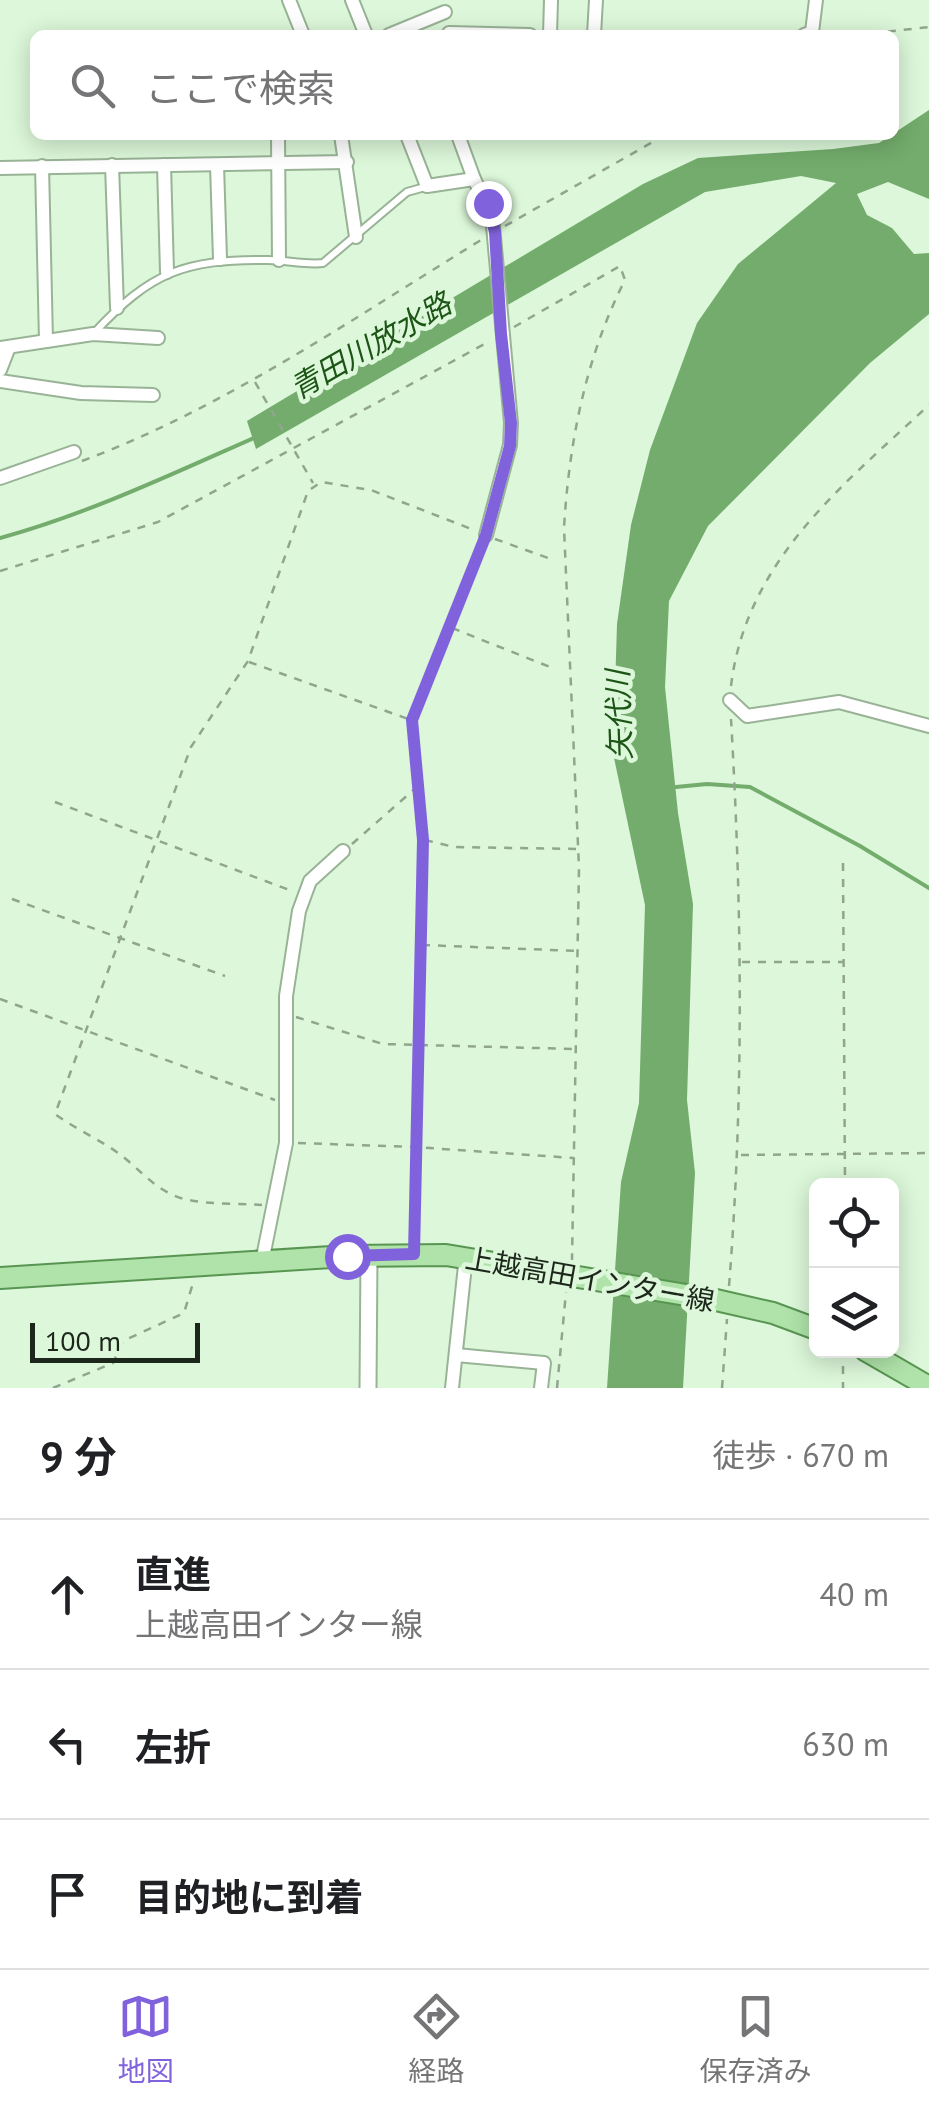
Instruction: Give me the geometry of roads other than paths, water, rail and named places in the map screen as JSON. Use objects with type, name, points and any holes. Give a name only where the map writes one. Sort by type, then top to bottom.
[{"type":"main road","name":"上越高田インター線","points":[[0,1278],[369,1256],[466,1256],[773,1312],[809,1325]]},
{"type":"main road","points":[[879,1358],[929,1387]]},
{"type":"street","points":[[289,0],[301,30]]},
{"type":"street","points":[[352,0],[364,30]]},
{"type":"street","points":[[550,30],[551,0]]},
{"type":"street","points":[[594,30],[596,0]]},
{"type":"street","points":[[812,30],[816,0]]},
{"type":"street","points":[[399,30],[445,6]]},
{"type":"street","points":[[278,140],[279,260]]},
{"type":"street","points":[[343,140],[356,237]]},
{"type":"street","points":[[409,140],[427,186],[474,179]]},
{"type":"street","points":[[460,140],[488,203],[495,232],[511,423],[510,446],[486,535]]},
{"type":"street","points":[[0,168],[347,162]]},
{"type":"street","points":[[112,165],[117,308]]},
{"type":"street","points":[[164,165],[167,272]]},
{"type":"street","points":[[217,165],[220,260]]},
{"type":"street","points":[[42,166],[46,341]]},
{"type":"street","points":[[0,370],[4,347],[93,334],[158,338]]},
{"type":"street","points":[[0,381],[81,393],[153,395]]},
{"type":"street","points":[[0,478],[71,459]]},
{"type":"street","points":[[730,700],[747,716],[839,702],[929,726]]},
{"type":"street","points":[[262,1262],[286,1143],[289,966],[303,896],[310,881],[343,851]]},
{"type":"street","points":[[368,1388],[369,1256]]},
{"type":"street","points":[[452,1388],[466,1256]]},
{"type":"street","points":[[456,1355],[544,1363],[540,1388]]},
{"type":"lane","points":[[93,334],[117,308],[167,272],[220,260],[323,263],[407,192],[427,186]]},
{"type":"water","name":"矢代川","points":[[929,110],[929,199],[888,182],[857,194],[867,215],[892,228],[914,254],[929,253],[929,314],[870,363],[708,526],[669,601],[665,687],[678,813],[693,904],[687,1100],[695,1173],[683,1388],[607,1388],[621,1182],[639,1103],[645,905],[613,753],[617,624],[631,525],[650,450],[697,323],[738,264],[836,183],[801,176],[705,192],[256,449],[247,421],[643,184],[698,158],[879,143],[899,140],[899,130]]},
{"type":"waterway","name":"青田川放水路","points":[[0,538],[98,505],[256,437]]},
{"type":"waterway","points":[[676,787],[750,787],[929,888]]}]
